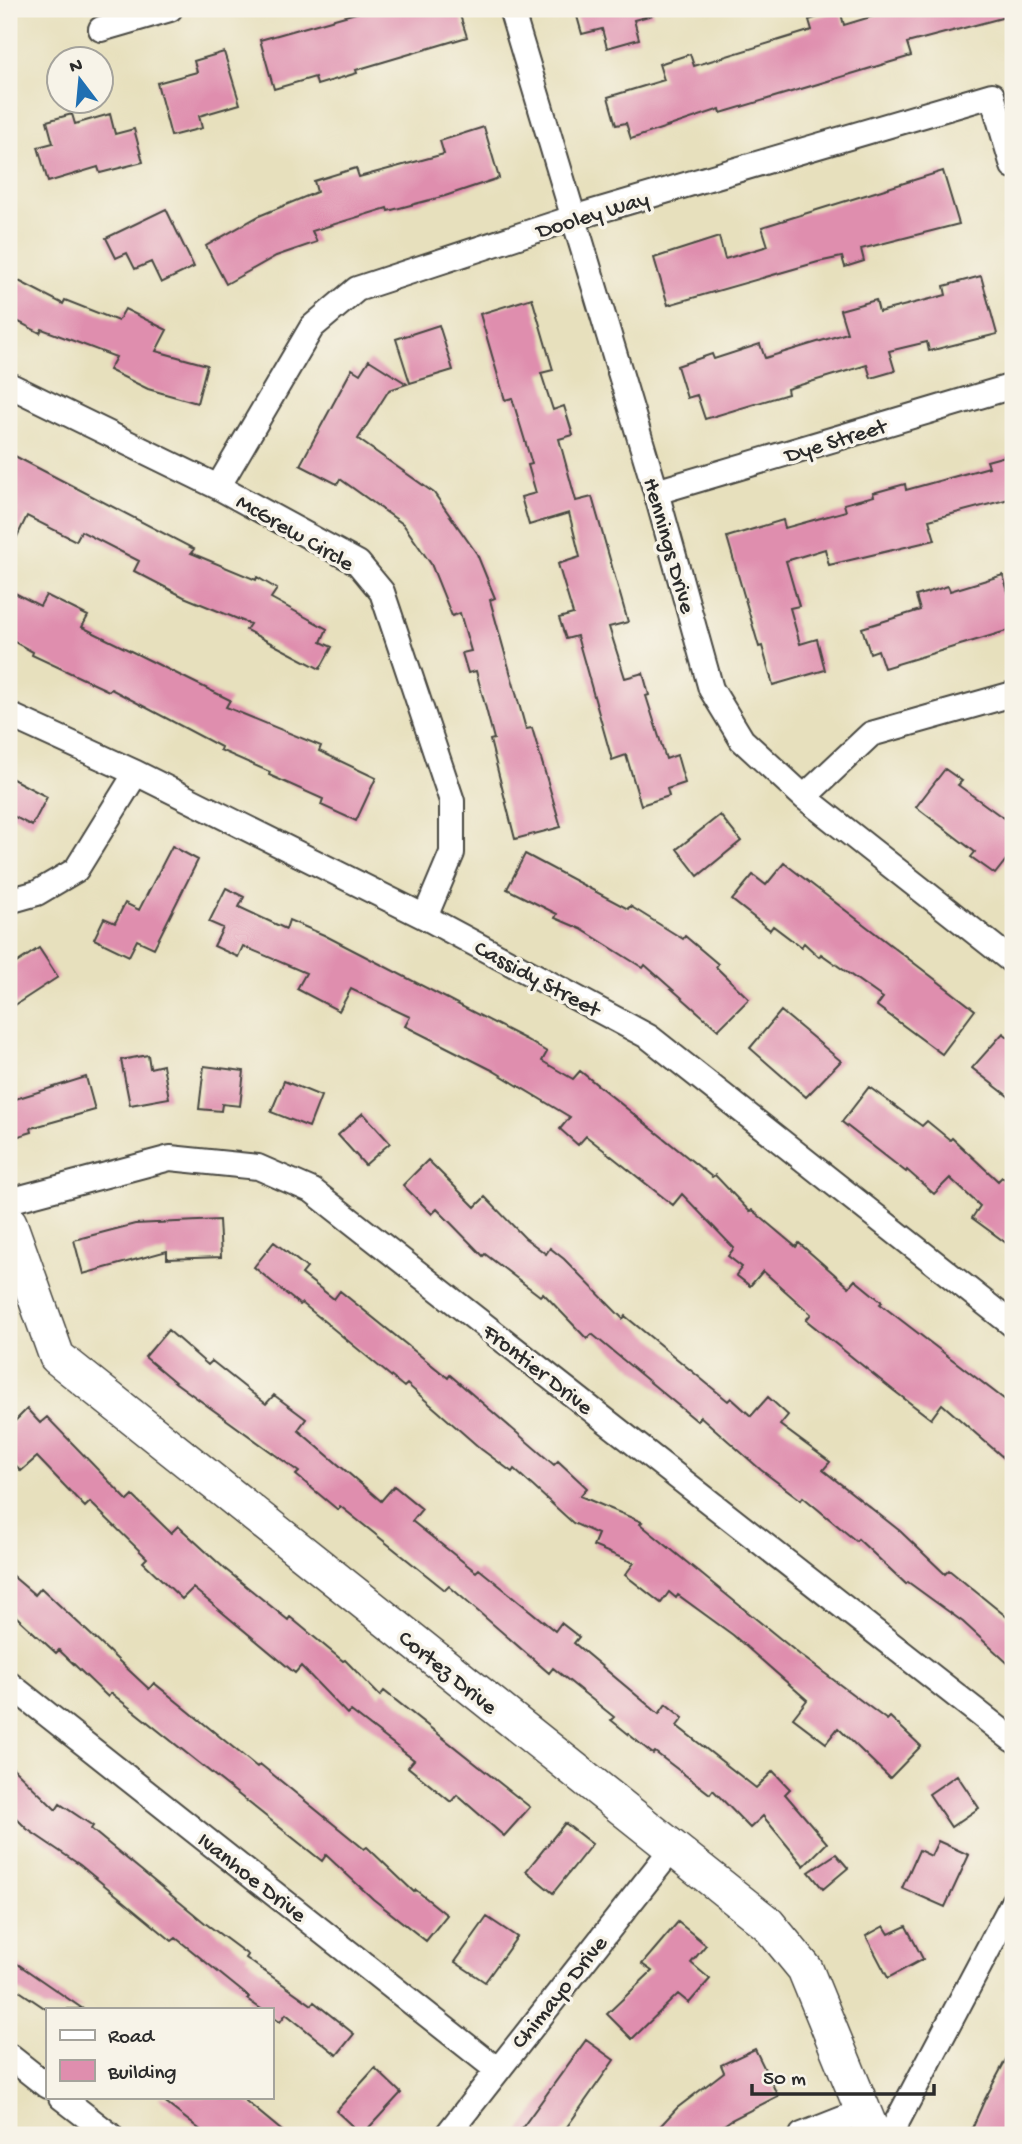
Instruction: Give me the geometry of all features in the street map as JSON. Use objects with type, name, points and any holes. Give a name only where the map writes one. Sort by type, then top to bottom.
[{"type":"street","points":[[102,29],[170,9]]},
{"type":"street","name":"Hennings Drive","points":[[512,9],[656,492],[711,689],[742,740],[804,797],[1013,962]]},
{"type":"street","name":"Dooley Way","points":[[218,487],[312,327],[357,289],[573,218],[992,95],[1013,166]]},
{"type":"street","name":"McGrew Circle","points":[[9,385],[218,487],[358,563],[382,592],[452,801],[452,853],[425,917]]},
{"type":"street","name":"Dye Street","points":[[656,492],[1013,386]]},
{"type":"street","points":[[804,797],[871,734],[1013,694]]},
{"type":"street","name":"Cassidy Street","points":[[9,715],[136,773],[425,917],[649,1037],[1013,1325]]},
{"type":"street","points":[[9,901],[37,893],[76,870],[136,773]]},
{"type":"street","name":"Frontier Drive","points":[[9,1202],[170,1158],[258,1167],[313,1191],[1013,1740]]},
{"type":"street","name":"Cortez Drive","points":[[9,1223],[57,1357],[768,1924],[805,1969],[868,2123]]},
{"type":"street","name":"Ivanhoe Drive","points":[[9,1684],[496,2069]]},
{"type":"street","name":"Chimayo Drive","points":[[447,2135],[496,2069],[671,1849]]},
{"type":"street","points":[[890,2135],[1013,1902]]},
{"type":"street","points":[[9,2056],[46,2085]]},
{"type":"street","points":[[62,2098],[110,2135]]},
{"type":"street","points":[[802,2135],[868,2123]]},
{"type":"building","points":[[370,9],[458,9],[467,37],[356,70],[357,73],[317,85],[315,77],[274,89],[260,40]]},
{"type":"building","points":[[575,9],[652,9],[653,15],[634,20],[639,39],[607,48],[602,29],[582,34]]},
{"type":"building","points":[[897,9],[1012,9],[1013,15],[907,43],[911,56],[721,113],[720,109],[631,139],[626,123],[616,125],[608,97],[664,80],[659,64],[690,54],[694,66],[812,30],[809,20],[840,10],[844,25]]},
{"type":"building","points":[[224,52],[240,104],[199,116],[202,128],[171,136],[157,83],[197,72],[194,61]]},
{"type":"building","points":[[73,116],[75,124],[110,116],[115,134],[134,129],[143,162],[100,173],[98,167],[48,182],[38,147],[53,143],[47,121]]},
{"type":"building","points":[[484,127],[499,178],[445,196],[388,211],[387,208],[312,231],[317,242],[276,256],[226,284],[206,246],[259,216],[317,192],[314,181],[356,168],[359,177],[444,154],[440,141]]},
{"type":"building","points":[[943,171],[959,224],[861,249],[864,261],[845,267],[842,257],[818,262],[668,305],[654,258],[719,237],[725,259],[768,246],[762,227]]},
{"type":"building","points":[[166,209],[194,267],[161,283],[151,262],[135,269],[127,253],[116,258],[106,238]]},
{"type":"building","points":[[9,276],[63,304],[65,300],[118,321],[125,309],[167,330],[156,351],[207,365],[197,403],[148,389],[109,370],[116,357],[42,329],[40,333],[9,317]]},
{"type":"building","points":[[981,276],[997,334],[929,351],[927,342],[889,351],[895,371],[871,378],[867,365],[787,389],[788,394],[705,419],[697,395],[687,398],[677,366],[712,354],[714,359],[760,344],[765,358],[847,333],[840,310],[876,300],[879,312],[946,295],[944,286]]},
{"type":"building","points":[[532,298],[553,370],[541,373],[553,410],[564,406],[573,435],[559,439],[576,501],[592,497],[628,622],[609,627],[625,678],[643,673],[649,695],[646,696],[666,759],[677,755],[685,783],[667,789],[669,796],[641,805],[626,755],[612,760],[577,636],[566,639],[559,618],[573,614],[558,564],[580,557],[569,513],[529,525],[521,497],[536,493],[528,465],[532,464],[512,398],[505,400],[480,314]]},
{"type":"building","points":[[439,325],[453,370],[410,383],[396,339]]},
{"type":"building","points":[[369,360],[407,384],[389,390],[358,439],[434,493],[477,554],[495,598],[490,600],[526,729],[532,728],[561,827],[515,839],[490,740],[494,739],[476,671],[468,673],[462,653],[471,651],[460,613],[452,616],[431,564],[403,524],[340,479],[337,484],[300,465],[352,369],[360,374]]},
{"type":"building","points":[[9,453],[194,549],[191,553],[256,580],[257,577],[277,589],[271,598],[327,629],[321,642],[332,647],[320,669],[246,630],[250,624],[184,597],[134,571],[139,561],[81,531],[76,541],[27,516],[9,553]]},
{"type":"building","points":[[1009,455],[1013,469],[1013,498],[929,520],[935,540],[829,565],[825,549],[786,561],[799,606],[790,608],[800,644],[817,639],[825,670],[773,685],[727,537],[783,520],[785,528],[846,511],[844,504],[874,496],[873,493],[905,484],[906,490],[989,467],[987,461]]},
{"type":"building","points":[[1003,575],[1013,608],[1013,629],[884,668],[878,650],[870,653],[862,628],[920,610],[916,596],[948,586],[950,591]]},
{"type":"building","points":[[9,590],[40,606],[46,595],[88,616],[82,627],[230,700],[226,707],[321,746],[319,751],[376,778],[356,821],[321,805],[323,799],[220,750],[221,747],[111,689],[109,691],[32,655],[33,652],[9,639]]},
{"type":"building","points":[[945,769],[962,781],[958,785],[1013,825],[1013,851],[995,874],[971,857],[975,852],[916,807]]},
{"type":"building","points":[[9,777],[47,797],[32,826],[9,814]]},
{"type":"building","points":[[720,815],[741,841],[698,876],[677,849]]},
{"type":"building","points":[[172,846],[198,860],[154,948],[137,940],[129,956],[94,939],[104,918],[115,923],[125,903],[139,910]]},
{"type":"building","points":[[525,854],[628,909],[630,906],[683,939],[685,936],[718,964],[716,967],[749,999],[718,1030],[645,965],[643,968],[581,929],[555,918],[557,914],[507,889]]},
{"type":"building","points":[[784,863],[975,1010],[942,1054],[877,1006],[883,998],[821,954],[819,957],[804,943],[801,947],[773,926],[770,930],[732,900],[753,875],[766,885]]},
{"type":"building","points":[[226,888],[244,897],[239,907],[286,929],[289,920],[324,935],[525,1039],[547,1052],[542,1061],[573,1079],[580,1071],[712,1177],[715,1175],[750,1212],[752,1210],[796,1247],[799,1243],[849,1287],[855,1280],[882,1302],[880,1304],[1013,1406],[1013,1466],[942,1404],[931,1419],[893,1390],[806,1320],[811,1314],[763,1271],[750,1286],[736,1275],[742,1267],[728,1256],[734,1248],[682,1194],[673,1205],[586,1136],[578,1145],[560,1129],[570,1117],[492,1070],[405,1026],[410,1017],[351,989],[339,1011],[297,989],[306,973],[243,946],[238,957],[214,946],[223,928],[209,922]]},
{"type":"building","points":[[39,948],[58,977],[9,1009],[9,968]]},
{"type":"building","points":[[781,1011],[841,1061],[806,1097],[750,1048]]},
{"type":"building","points":[[1003,1033],[1013,1041],[1013,1100],[972,1068]]},
{"type":"building","points":[[148,1055],[150,1068],[163,1065],[169,1098],[130,1105],[121,1060]]},
{"type":"building","points":[[204,1066],[244,1071],[240,1106],[222,1104],[221,1111],[199,1109]]},
{"type":"building","points":[[86,1077],[95,1110],[31,1128],[32,1132],[9,1139],[9,1101]]},
{"type":"building","points":[[284,1081],[321,1096],[309,1127],[271,1112]]},
{"type":"building","points":[[869,1087],[922,1126],[927,1121],[950,1140],[952,1138],[998,1181],[1002,1177],[1013,1185],[1013,1248],[972,1218],[980,1206],[950,1178],[934,1194],[907,1170],[906,1172],[842,1122]]},
{"type":"building","points":[[363,1113],[390,1143],[365,1165],[338,1135]]},
{"type":"building","points":[[428,1160],[475,1207],[485,1197],[525,1238],[546,1254],[550,1248],[564,1259],[623,1319],[625,1316],[728,1401],[731,1398],[751,1416],[768,1397],[788,1415],[780,1425],[830,1462],[823,1470],[900,1531],[945,1574],[949,1570],[1013,1622],[1013,1668],[963,1622],[908,1582],[906,1584],[858,1539],[856,1541],[803,1497],[801,1500],[761,1470],[700,1416],[697,1421],[592,1334],[587,1339],[543,1293],[540,1296],[485,1254],[483,1256],[437,1209],[432,1214],[403,1185]]},
{"type":"building","points":[[219,1220],[221,1257],[167,1259],[167,1251],[83,1274],[74,1240],[135,1224]]},
{"type":"building","points":[[274,1242],[307,1268],[302,1274],[334,1299],[340,1291],[448,1378],[450,1375],[554,1465],[558,1461],[587,1488],[580,1496],[642,1522],[640,1524],[799,1654],[887,1720],[890,1717],[921,1746],[890,1778],[838,1728],[826,1743],[793,1718],[807,1700],[733,1635],[678,1595],[676,1598],[669,1592],[661,1603],[625,1575],[634,1563],[593,1546],[598,1534],[573,1523],[514,1469],[512,1472],[481,1449],[407,1384],[404,1387],[254,1267]]},
{"type":"building","points":[[168,1330],[208,1365],[212,1361],[266,1404],[274,1395],[306,1419],[298,1430],[381,1501],[394,1486],[422,1509],[412,1521],[476,1572],[479,1569],[555,1631],[561,1623],[579,1637],[574,1643],[659,1714],[666,1704],[683,1718],[677,1726],[756,1788],[773,1771],[790,1789],[785,1794],[827,1843],[804,1866],[763,1816],[750,1828],[713,1790],[710,1794],[655,1752],[653,1754],[611,1720],[614,1717],[553,1668],[549,1673],[449,1586],[445,1590],[340,1506],[338,1510],[296,1475],[299,1472],[176,1383],[145,1357]]},
{"type":"building","points":[[27,1409],[40,1423],[47,1417],[128,1501],[133,1496],[171,1533],[178,1526],[225,1569],[288,1620],[290,1617],[345,1660],[380,1696],[384,1691],[530,1807],[504,1836],[457,1795],[451,1802],[408,1767],[414,1760],[351,1711],[347,1714],[301,1666],[295,1673],[193,1588],[182,1599],[143,1562],[147,1558],[90,1502],[85,1507],[37,1457],[21,1471],[9,1458],[9,1427]]},
{"type":"building","points":[[9,1573],[35,1595],[41,1588],[149,1689],[154,1683],[257,1767],[260,1764],[364,1849],[367,1847],[414,1892],[416,1890],[447,1915],[426,1941],[373,1899],[326,1855],[322,1861],[111,1693],[108,1697],[59,1650],[56,1653],[9,1610]]},
{"type":"building","points":[[9,1764],[56,1810],[60,1804],[93,1826],[91,1829],[248,1955],[246,1958],[312,2005],[314,2002],[354,2034],[337,2055],[286,2014],[280,2022],[273,2017],[273,2008],[260,2008],[247,1999],[249,1997],[176,1938],[172,1941],[80,1865],[27,1829],[9,1811]]},
{"type":"building","points":[[957,1775],[979,1808],[951,1827],[929,1794]]},
{"type":"building","points":[[565,1823],[592,1844],[553,1893],[526,1871]]},
{"type":"building","points":[[938,1841],[969,1855],[945,1907],[902,1888],[919,1850],[931,1856]]},
{"type":"building","points":[[836,1854],[848,1868],[823,1889],[809,1872]]},
{"type":"building","points":[[487,1917],[517,1937],[485,1982],[455,1962]]},
{"type":"building","points":[[678,1922],[706,1945],[691,1963],[710,1979],[689,2003],[678,1994],[632,2039],[607,2014],[652,1971],[642,1964]]},
{"type":"building","points":[[884,1926],[889,1934],[906,1926],[923,1959],[888,1978],[866,1936]]},
{"type":"building","points":[[9,1958],[82,2008],[46,2009],[9,1984]]},
{"type":"building","points":[[586,2040],[614,2060],[561,2135],[517,2135]]},
{"type":"building","points":[[1013,2046],[1013,2135],[969,2135],[985,2099]]},
{"type":"building","points":[[755,2049],[778,2096],[731,2120],[710,2135],[652,2135],[677,2108],[724,2072],[721,2065]]},
{"type":"building","points":[[375,2068],[401,2093],[362,2135],[336,2111]]},
{"type":"building","points":[[159,2098],[242,2098],[287,2135],[207,2135]]}]
